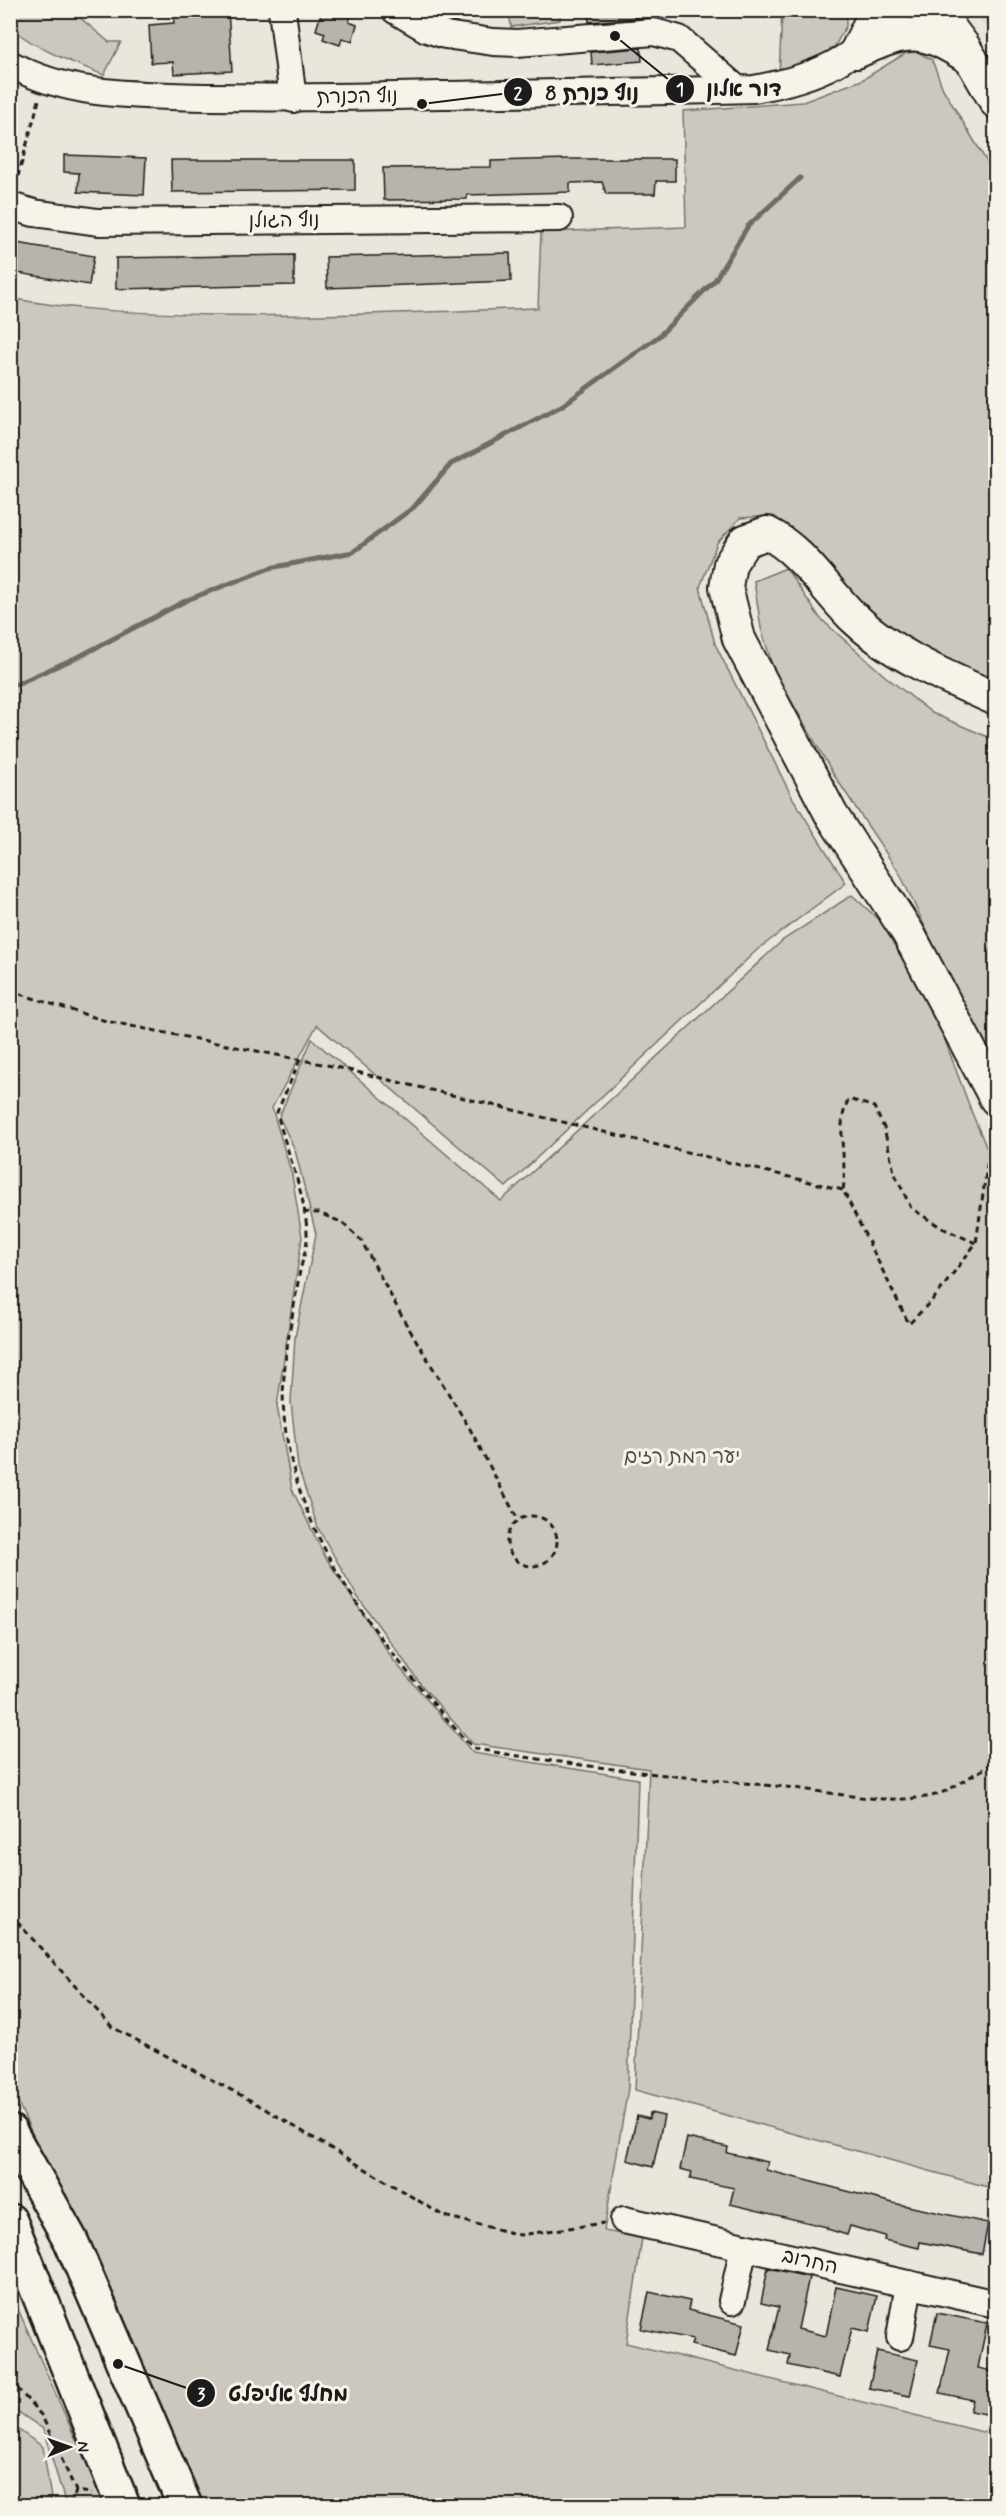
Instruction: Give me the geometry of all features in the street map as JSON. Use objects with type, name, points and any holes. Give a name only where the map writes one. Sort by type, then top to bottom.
[{"type":"highway","points":[[10,2132],[71,2241],[184,2505]]},
{"type":"highway","points":[[10,2221],[123,2505]]},
{"type":"main road","points":[[856,52],[871,21],[872,10]]},
{"type":"main road","points":[[936,10],[971,59],[996,102]]},
{"type":"main road","points":[[856,52],[892,36],[910,33],[936,38],[971,59]]},
{"type":"main road","points":[[994,1097],[908,933],[831,814],[739,639],[726,587],[730,564],[745,541],[767,533],[786,543],[852,616],[874,635],[956,683],[996,699]]},
{"type":"street","points":[[282,10],[293,99]]},
{"type":"street","points":[[395,10],[427,29],[445,35],[493,42],[517,43],[654,32],[679,39],[737,89]]},
{"type":"street","name":"נוף הכנרת","points":[[10,64],[44,81],[108,93],[293,99],[737,89],[794,81],[818,74],[856,52],[900,10]]},
{"type":"street","name":"נוף הגולן","points":[[12,200],[34,213],[98,222],[559,218]]},
{"type":"street","name":"החרוב","points":[[624,2220],[996,2304]]},
{"type":"street","points":[[732,2301],[744,2247]]},
{"type":"street","points":[[900,2337],[909,2284]]},
{"type":"path","points":[[12,200],[44,81]]},
{"type":"path","points":[[10,991],[106,1022],[300,1060],[843,1190]]},
{"type":"path","points":[[300,1060],[277,1112],[300,1191],[307,1240],[291,1329],[284,1415],[290,1458],[305,1508],[321,1542],[382,1637],[428,1697],[476,1749],[637,1773],[789,1788],[863,1798],[927,1797],[961,1785],[996,1764]]},
{"type":"path","points":[[976,1243],[942,1228],[911,1208],[894,1172],[884,1128],[874,1107],[849,1100],[842,1112],[846,1176],[843,1190],[909,1324],[938,1295],[976,1243],[994,1097]]},
{"type":"path","points":[[303,1212],[319,1214],[341,1222],[361,1240],[405,1322],[470,1429],[518,1520]]},
{"type":"path","points":[[537,1516],[551,1525],[557,1541],[552,1557],[539,1566],[522,1565],[509,1554],[506,1538],[518,1520],[537,1516]]},
{"type":"path","points":[[10,1914],[112,2027],[250,2100],[444,2216],[520,2235],[624,2220]]},
{"type":"path","points":[[10,2380],[42,2416],[76,2491]]},
{"type":"shaded area","points":[[973,11],[995,11],[995,36]]},
{"type":"green space","points":[[10,11],[72,11],[109,42],[121,42],[104,75],[55,55],[21,36],[11,28]]},
{"type":"green space","points":[[416,11],[450,11],[450,22],[432,18]]},
{"type":"green space","points":[[509,11],[560,11],[560,20],[511,27]]},
{"type":"green space","points":[[782,11],[846,11],[846,26],[828,58],[779,76]]},
{"type":"green space","points":[[918,52],[932,60],[943,89],[996,177],[995,687],[882,628],[802,538],[774,516],[740,518],[717,543],[700,587],[715,644],[792,797],[846,883],[757,950],[506,1187],[317,1025],[272,1108],[292,1175],[302,1237],[277,1406],[292,1489],[324,1555],[394,1661],[473,1753],[638,1779],[628,2088],[604,2231],[642,2238],[626,2343],[995,2435],[995,2505],[200,2505],[11,2087],[10,298],[85,309],[210,315],[333,315],[538,308],[541,232],[686,227],[683,111],[803,102],[862,80],[906,53]]},
{"type":"green space","points":[[786,568],[820,618],[885,676],[932,713],[995,740],[995,1065],[952,984],[900,874],[834,775],[774,671],[761,628],[754,581]]},
{"type":"green space","name":"יער רמת רזים","points":[[852,895],[903,942],[923,981],[995,1168],[995,2189],[635,2090],[649,1769],[473,1744],[423,1687],[357,1596],[318,1528],[298,1467],[291,1402],[295,1337],[316,1234],[295,1150],[279,1117],[312,1039],[501,1201],[783,940]]},
{"type":"green space","points":[[10,2291],[105,2505],[66,2505],[43,2429],[11,2407]]},
{"type":"green space","points":[[10,2424],[43,2447],[52,2505],[11,2505]]},
{"type":"building","points":[[228,10],[232,71],[174,74],[173,62],[151,63],[149,25],[174,23],[173,12]]},
{"type":"building","points":[[322,10],[340,10],[351,14],[349,22],[357,25],[352,41],[342,38],[340,45],[323,39],[325,33],[316,30]]},
{"type":"building","points":[[588,10],[638,10],[639,18],[589,22]]},
{"type":"building","points":[[641,48],[642,61],[592,65],[591,52]]},
{"type":"building","points":[[64,155],[146,158],[144,195],[78,192],[79,173],[64,172]]},
{"type":"building","points":[[675,159],[675,181],[656,181],[655,194],[606,194],[602,182],[570,183],[570,192],[467,195],[467,199],[384,200],[383,168],[491,167],[491,161]]},
{"type":"building","points":[[171,160],[355,160],[355,190],[172,192]]},
{"type":"building","points":[[17,243],[94,256],[89,285],[12,272]]},
{"type":"building","points":[[510,253],[511,281],[327,288],[326,257]]},
{"type":"building","points":[[294,255],[294,285],[116,289],[116,258]]},
{"type":"building","points":[[650,2113],[664,2116],[653,2167],[627,2160],[637,2116],[649,2119]]},
{"type":"building","points":[[687,2138],[728,2147],[727,2153],[768,2162],[766,2170],[893,2203],[988,2223],[982,2254],[920,2242],[919,2248],[884,2240],[885,2236],[850,2226],[847,2235],[827,2229],[827,2227],[730,2204],[734,2188],[690,2179],[692,2172],[680,2169]]},
{"type":"building","points":[[768,2268],[809,2277],[798,2329],[826,2336],[836,2287],[877,2296],[869,2332],[852,2328],[840,2377],[788,2365],[790,2355],[769,2350],[779,2307],[761,2303]]},
{"type":"building","points":[[649,2292],[690,2301],[688,2310],[744,2324],[736,2356],[691,2345],[693,2339],[641,2329]]},
{"type":"building","points":[[937,2313],[987,2323],[978,2368],[996,2372],[996,2416],[970,2411],[973,2400],[940,2393],[950,2349],[930,2345]]},
{"type":"building","points":[[877,2351],[918,2360],[910,2396],[869,2388]]},
{"type":"waterway","points":[[10,687],[82,655],[187,600],[270,568],[353,552],[414,507],[451,464],[563,405],[659,336],[715,280],[748,226],[800,178]]},
{"type":"place","name":"דור אלון","points":[[615,36]]},
{"type":"place","name":"נוף כנרת 8","points":[[422,104]]},
{"type":"place","name":"מחלף אליפלט","points":[[118,2364]]}]
